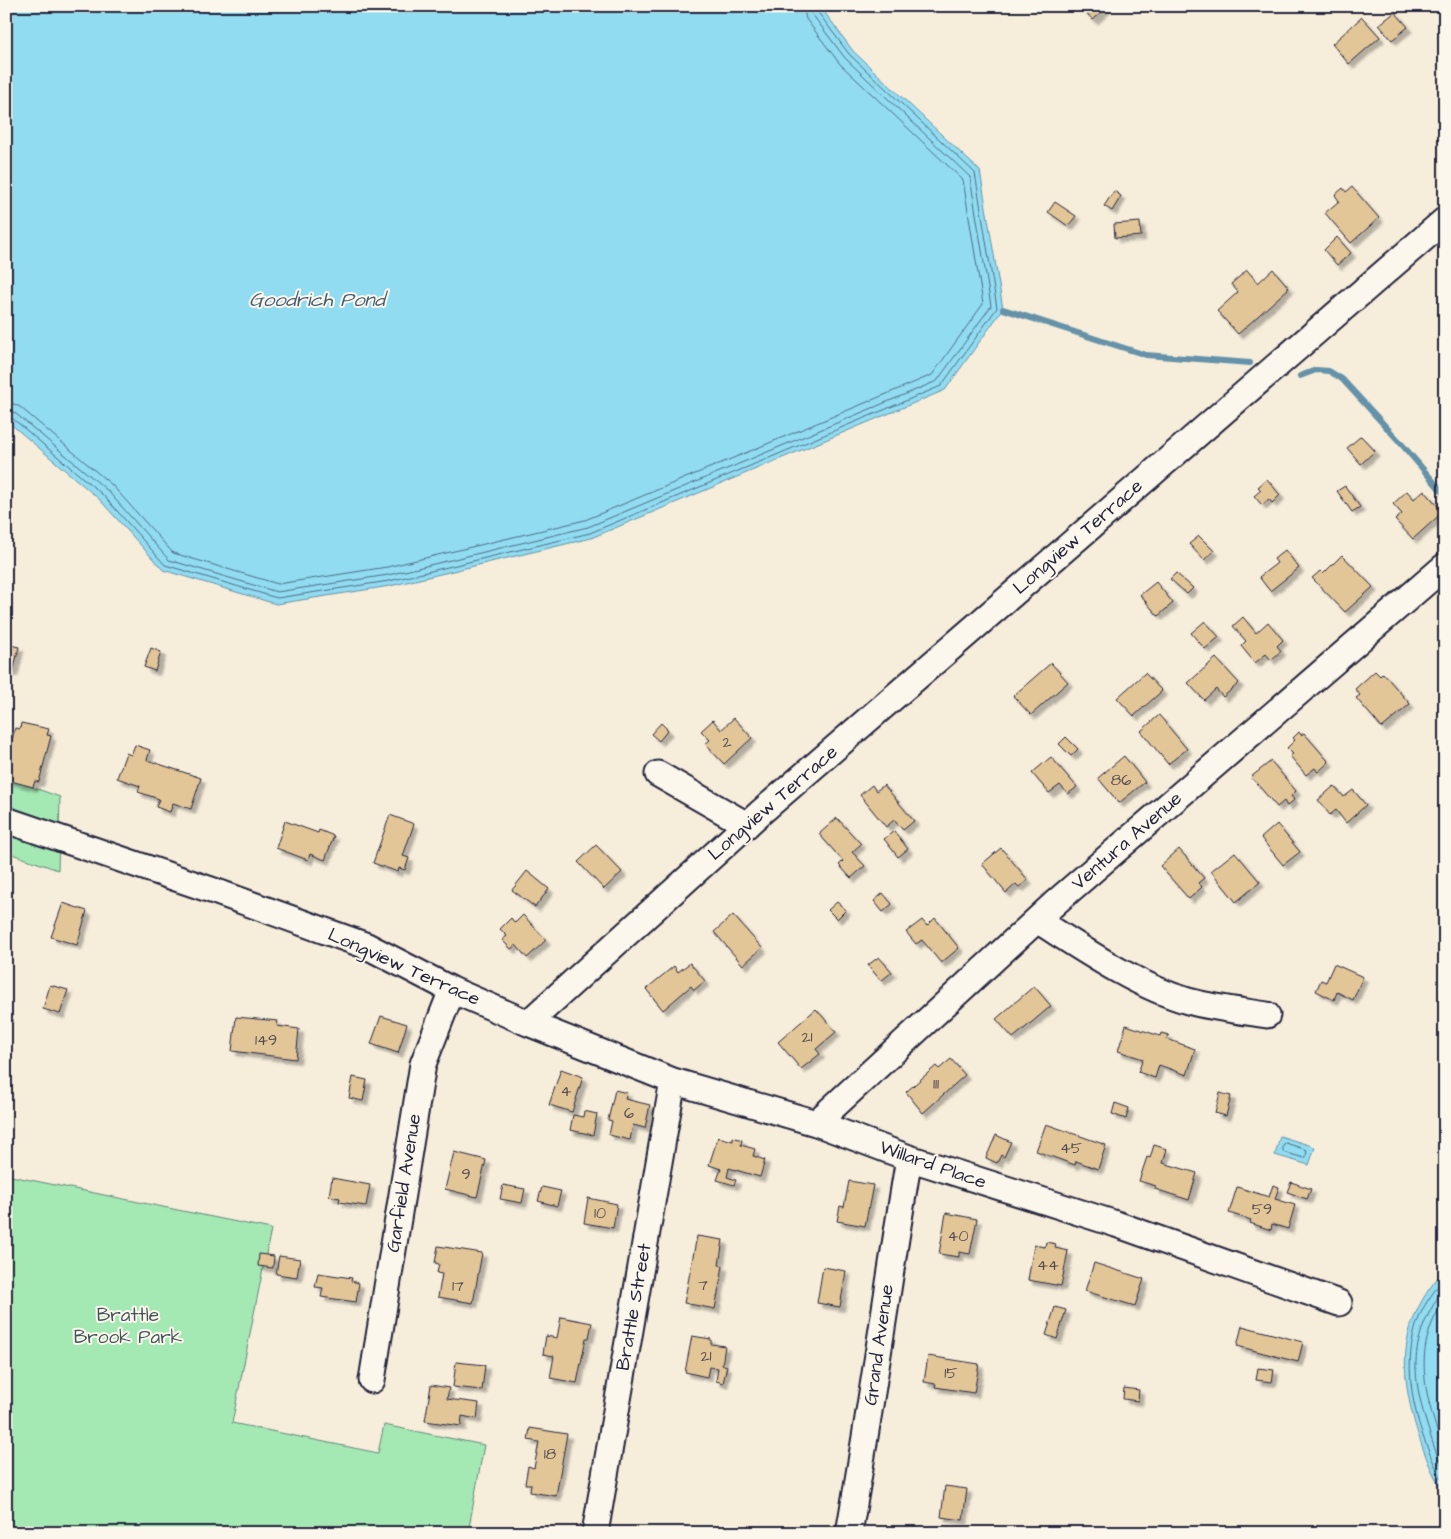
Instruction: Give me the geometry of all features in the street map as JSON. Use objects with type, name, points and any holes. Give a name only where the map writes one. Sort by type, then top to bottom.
[{"type":"street","name":"Longview Terrace","points":[[6,820],[217,892],[367,946],[452,990],[528,1023],[747,825],[1445,220]]},
{"type":"street","name":"Ventura Avenue","points":[[816,1123],[1037,920],[1445,566]]},
{"type":"street","points":[[658,774],[747,825]]},
{"type":"street","points":[[1037,920],[1125,973],[1156,988],[1187,1000],[1267,1016]]},
{"type":"street","name":"Garfield Avenue","points":[[372,1380],[423,1064],[452,990]]},
{"type":"street","name":"Willard Place","points":[[528,1023],[674,1081],[816,1123],[909,1158],[1116,1224],[1339,1303]]},
{"type":"street","name":"Brattle Street","points":[[595,1533],[674,1081]]},
{"type":"street","name":"Grand Avenue","points":[[849,1533],[909,1158]]},
{"type":"green space","points":[[6,778],[60,797],[58,870],[6,852]]},
{"type":"green space","name":"Brattle Brook Park","points":[[6,1175],[271,1229],[232,1423],[378,1453],[384,1425],[484,1445],[468,1533],[6,1533]]},
{"type":"water","name":"Goodrich Pond","points":[[6,6],[820,6],[853,51],[980,171],[1003,309],[945,390],[591,538],[390,586],[276,604],[163,570],[99,499],[6,420]]},
{"type":"water","points":[[1280,1136],[1315,1147],[1309,1165],[1275,1155]]},
{"type":"water","points":[[1445,1269],[1445,1494],[1426,1457],[1418,1434],[1411,1410],[1405,1367],[1406,1347],[1418,1308]]},
{"type":"building","points":[[1080,6],[1108,6],[1093,20]]},
{"type":"building","points":[[1395,12],[1408,27],[1392,40],[1379,25]]},
{"type":"building","points":[[1362,17],[1380,37],[1349,64],[1332,44]]},
{"type":"building","points":[[1352,187],[1379,218],[1351,243],[1325,213],[1339,201],[1335,195],[1343,188],[1346,192]]},
{"type":"building","points":[[1114,191],[1121,196],[1112,211],[1104,206]]},
{"type":"building","points":[[1055,202],[1076,216],[1068,226],[1048,212]]},
{"type":"building","points":[[1140,222],[1141,236],[1115,238],[1114,224]]},
{"type":"building","points":[[1337,237],[1351,253],[1337,265],[1324,250]]},
{"type":"building","points":[[1273,269],[1289,288],[1238,334],[1217,311],[1238,292],[1231,284],[1247,270],[1258,283]]},
{"type":"building","points":[[1361,436],[1375,451],[1361,464],[1347,448]]},
{"type":"building","points":[[1267,479],[1280,495],[1272,503],[1269,499],[1262,505],[1254,496],[1261,490],[1258,487]]},
{"type":"building","points":[[1345,486],[1360,507],[1352,512],[1337,491]]},
{"type":"building","points":[[1424,490],[1443,512],[1413,539],[1395,520],[1402,514],[1393,504],[1407,491],[1414,499]]},
{"type":"building","points":[[1199,536],[1214,551],[1204,560],[1189,544]]},
{"type":"building","points":[[1285,550],[1299,568],[1270,591],[1259,577],[1277,563],[1274,559]]},
{"type":"building","points":[[1342,555],[1373,587],[1345,612],[1312,578],[1320,571],[1323,574]]},
{"type":"building","points":[[1176,573],[1193,588],[1187,594],[1170,579]]},
{"type":"building","points":[[1156,582],[1173,603],[1158,616],[1140,595]]},
{"type":"building","points":[[1243,617],[1256,633],[1268,622],[1283,640],[1277,646],[1281,651],[1271,660],[1266,654],[1255,663],[1241,646],[1246,641],[1233,626]]},
{"type":"building","points":[[1205,621],[1219,637],[1205,649],[1191,633]]},
{"type":"building","points":[[6,644],[19,647],[13,672],[6,671]]},
{"type":"building","points":[[151,648],[161,652],[155,671],[144,667]]},
{"type":"building","points":[[1216,658],[1239,683],[1223,697],[1216,689],[1204,700],[1188,683]]},
{"type":"building","points":[[1051,663],[1068,682],[1031,715],[1013,696]]},
{"type":"building","points":[[1375,671],[1380,676],[1383,673],[1410,704],[1382,728],[1356,698],[1360,695],[1355,689]]},
{"type":"building","points":[[1145,673],[1162,691],[1134,716],[1117,698]]},
{"type":"building","points":[[1159,715],[1187,749],[1168,764],[1141,731]]},
{"type":"building","points":[[734,718],[752,738],[724,764],[705,744],[710,740],[701,731],[713,720],[721,730]]},
{"type":"building","points":[[21,723],[49,729],[47,735],[51,736],[39,782],[35,781],[33,787],[7,780],[6,764],[15,728],[20,729]]},
{"type":"building","points":[[661,723],[668,730],[659,741],[651,734]]},
{"type":"building","points":[[1299,732],[1301,735],[1304,733],[1329,762],[1318,772],[1315,768],[1306,775],[1290,756],[1293,754],[1287,748],[1295,740],[1293,738]]},
{"type":"building","points":[[1066,737],[1078,749],[1071,756],[1059,744]]},
{"type":"building","points":[[135,745],[150,750],[147,760],[201,778],[191,809],[173,803],[170,812],[156,807],[159,799],[138,792],[140,786],[117,778],[126,753],[131,755]]},
{"type":"building","points":[[1124,756],[1145,782],[1119,803],[1098,778]]},
{"type":"building","points":[[1051,757],[1077,787],[1068,794],[1060,785],[1049,793],[1032,773]]},
{"type":"building","points":[[1271,761],[1296,791],[1291,796],[1294,800],[1287,806],[1284,801],[1277,807],[1251,777]]},
{"type":"building","points":[[872,785],[876,791],[884,785],[914,821],[903,830],[894,820],[886,827],[860,795]]},
{"type":"building","points":[[1334,786],[1344,797],[1353,790],[1366,805],[1346,823],[1336,810],[1330,815],[1318,800]]},
{"type":"building","points":[[390,815],[414,824],[403,856],[409,858],[405,870],[399,868],[398,872],[373,863]]},
{"type":"building","points":[[837,818],[861,844],[852,852],[865,866],[851,878],[839,865],[843,861],[819,834]]},
{"type":"building","points":[[285,821],[318,833],[319,830],[334,836],[325,860],[310,854],[308,860],[276,848]]},
{"type":"building","points":[[1277,824],[1300,852],[1283,865],[1261,838]]},
{"type":"building","points":[[894,831],[908,849],[898,857],[884,839]]},
{"type":"building","points":[[596,845],[622,872],[604,889],[578,862]]},
{"type":"building","points":[[1001,848],[1028,880],[1019,887],[1016,884],[1006,893],[982,864]]},
{"type":"building","points":[[1179,849],[1204,878],[1198,883],[1202,887],[1189,899],[1160,866]]},
{"type":"building","points":[[1235,852],[1260,882],[1236,902],[1211,871]]},
{"type":"building","points":[[527,871],[549,889],[535,907],[512,890]]},
{"type":"building","points":[[883,893],[892,904],[883,912],[874,901]]},
{"type":"building","points":[[837,902],[846,910],[837,919],[828,910]]},
{"type":"building","points":[[63,903],[87,911],[77,945],[51,937]]},
{"type":"building","points":[[523,915],[546,940],[527,958],[516,945],[511,949],[502,940],[507,936],[500,929],[511,918],[515,923]]},
{"type":"building","points":[[733,915],[762,948],[743,965],[714,932]]},
{"type":"building","points":[[935,918],[959,948],[941,963],[922,940],[916,944],[906,932],[922,920],[927,926]]},
{"type":"building","points":[[879,957],[892,972],[881,981],[868,965]]},
{"type":"building","points":[[690,963],[705,981],[694,990],[691,986],[663,1010],[646,989],[674,966],[678,972]]},
{"type":"building","points":[[1334,964],[1363,977],[1353,1000],[1337,992],[1334,1000],[1316,991],[1321,980],[1326,982]]},
{"type":"building","points":[[50,985],[68,990],[60,1014],[43,1009]]},
{"type":"building","points":[[1034,986],[1051,1006],[1013,1038],[996,1019]]},
{"type":"building","points":[[816,1009],[836,1032],[816,1049],[820,1054],[801,1069],[778,1042]]},
{"type":"building","points":[[381,1016],[407,1024],[398,1053],[371,1044]]},
{"type":"building","points":[[236,1017],[278,1021],[277,1026],[299,1029],[296,1059],[232,1051]]},
{"type":"building","points":[[1126,1025],[1160,1036],[1161,1033],[1169,1035],[1167,1039],[1195,1049],[1187,1075],[1159,1065],[1155,1078],[1138,1072],[1143,1059],[1118,1051]]},
{"type":"building","points":[[951,1059],[965,1075],[923,1113],[906,1092],[936,1066],[939,1069]]},
{"type":"building","points":[[561,1069],[583,1077],[572,1112],[549,1105]]},
{"type":"building","points":[[353,1077],[367,1080],[363,1101],[349,1098]]},
{"type":"building","points":[[615,1090],[627,1093],[625,1099],[650,1105],[645,1128],[633,1125],[630,1140],[609,1135],[612,1121],[608,1120]]},
{"type":"building","points":[[1220,1093],[1231,1096],[1226,1116],[1215,1113]]},
{"type":"building","points":[[1115,1103],[1129,1108],[1126,1119],[1112,1114]]},
{"type":"building","points":[[584,1111],[597,1114],[593,1135],[570,1130],[573,1115],[583,1117]]},
{"type":"building","points":[[1046,1124],[1106,1145],[1098,1169],[1076,1161],[1075,1165],[1036,1151]]},
{"type":"building","points":[[996,1135],[1011,1142],[1004,1157],[1001,1155],[997,1163],[986,1158]]},
{"type":"building","points":[[718,1137],[733,1141],[733,1137],[742,1140],[741,1145],[755,1149],[753,1156],[765,1160],[760,1177],[729,1168],[727,1177],[736,1180],[734,1185],[717,1180],[721,1169],[709,1165]]},
{"type":"building","points":[[1154,1145],[1167,1149],[1163,1163],[1197,1173],[1189,1200],[1155,1189],[1156,1186],[1139,1181],[1147,1157],[1150,1158]]},
{"type":"building","points":[[454,1152],[486,1160],[477,1197],[445,1189]]},
{"type":"building","points":[[332,1178],[370,1185],[366,1206],[339,1202],[340,1198],[329,1196]]},
{"type":"building","points":[[849,1181],[873,1185],[865,1226],[837,1221],[840,1206],[844,1207]]},
{"type":"building","points":[[1291,1182],[1311,1189],[1307,1199],[1287,1192]]},
{"type":"building","points":[[503,1185],[525,1189],[522,1203],[500,1199]]},
{"type":"building","points":[[1273,1185],[1279,1187],[1275,1199],[1295,1205],[1288,1229],[1272,1224],[1271,1230],[1250,1223],[1251,1220],[1229,1213],[1237,1187],[1269,1197]]},
{"type":"building","points":[[542,1187],[561,1191],[557,1206],[538,1201]]},
{"type":"building","points":[[588,1198],[617,1204],[613,1228],[584,1223]]},
{"type":"building","points":[[946,1213],[977,1219],[970,1254],[959,1252],[959,1257],[939,1254]]},
{"type":"building","points":[[697,1236],[723,1240],[719,1265],[723,1266],[715,1309],[684,1303]]},
{"type":"building","points":[[1046,1242],[1056,1244],[1055,1248],[1068,1251],[1061,1286],[1028,1280],[1034,1245],[1045,1247]]},
{"type":"building","points":[[438,1246],[482,1253],[473,1303],[438,1297],[442,1274],[437,1273],[439,1264],[435,1263]]},
{"type":"building","points":[[259,1254],[274,1256],[273,1268],[258,1266]]},
{"type":"building","points":[[279,1256],[300,1259],[297,1277],[276,1274]]},
{"type":"building","points":[[1094,1263],[1144,1279],[1135,1306],[1085,1291]]},
{"type":"building","points":[[823,1267],[846,1271],[840,1307],[817,1303]]},
{"type":"building","points":[[318,1273],[352,1278],[351,1281],[359,1283],[356,1302],[321,1297],[323,1288],[315,1287]]},
{"type":"building","points":[[1055,1307],[1066,1310],[1057,1339],[1046,1335]]},
{"type":"building","points":[[561,1317],[592,1323],[589,1338],[586,1338],[577,1383],[550,1378],[554,1356],[543,1354],[546,1336],[557,1338]]},
{"type":"building","points":[[1242,1326],[1303,1342],[1298,1362],[1237,1346]]},
{"type":"building","points":[[692,1336],[711,1339],[711,1344],[725,1346],[722,1365],[727,1366],[723,1383],[716,1381],[718,1368],[709,1367],[707,1377],[685,1372]]},
{"type":"building","points":[[928,1356],[979,1364],[974,1393],[935,1387],[936,1384],[924,1382]]},
{"type":"building","points":[[456,1362],[485,1365],[482,1390],[453,1387]]},
{"type":"building","points":[[1258,1368],[1274,1370],[1272,1382],[1256,1380]]},
{"type":"building","points":[[431,1385],[449,1388],[447,1399],[479,1403],[477,1419],[462,1416],[461,1426],[425,1421]]},
{"type":"building","points":[[1124,1388],[1139,1390],[1138,1401],[1123,1399]]},
{"type":"building","points":[[530,1428],[567,1434],[556,1496],[530,1492],[531,1484],[525,1484],[528,1466],[534,1468],[539,1442],[528,1440]]},
{"type":"building","points":[[945,1486],[967,1489],[963,1520],[941,1517]]},
{"type":"waterway","points":[[1003,309],[1146,355],[1250,363]]},
{"type":"waterway","points":[[1300,376],[1316,370],[1329,371],[1342,379],[1445,495]]}]
